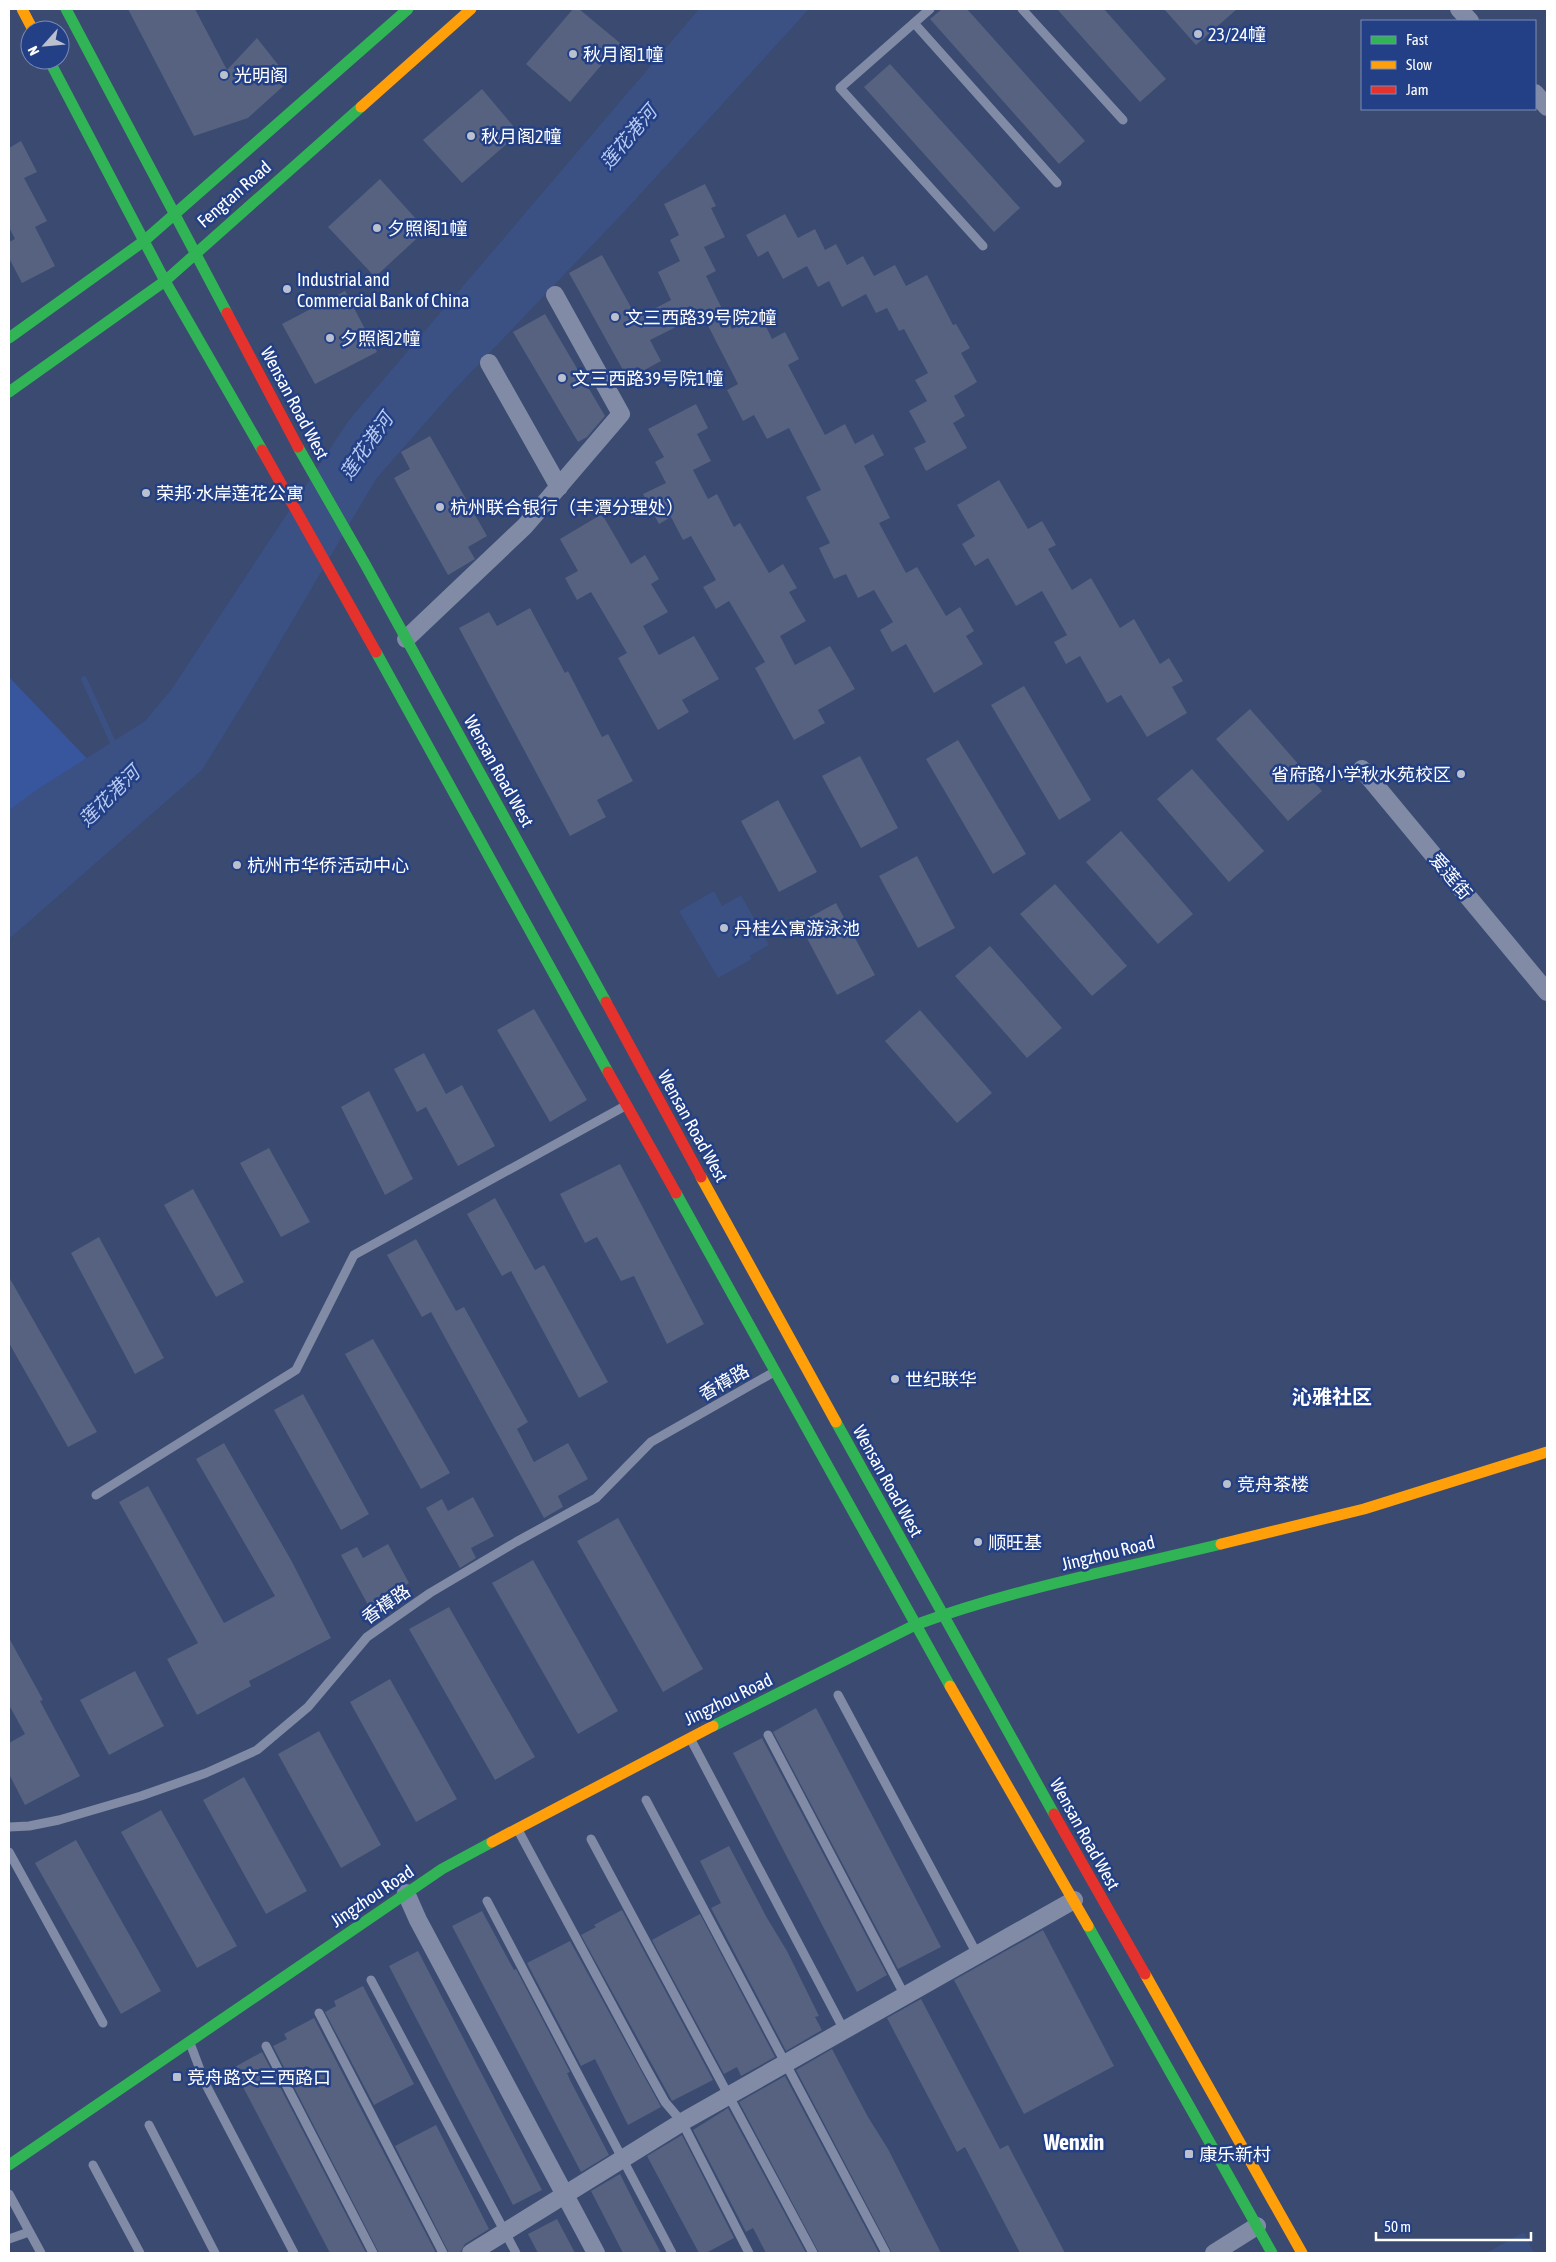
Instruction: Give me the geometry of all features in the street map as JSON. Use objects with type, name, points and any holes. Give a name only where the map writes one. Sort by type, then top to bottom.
[{"type":"main road","name":"Wensan Road West","points":[[66,9],[305,460],[366,564],[942,1615],[1302,2253]]},
{"type":"main road","name":"Fengtan Road","points":[[9,338],[144,241],[408,9]]},
{"type":"main road","name":"Fengtan Road","points":[[9,392],[165,281],[471,9]]},
{"type":"main road","points":[[54,70],[165,281],[340,587],[915,1625],[1074,1900],[1272,2253]]},
{"type":"main road","name":"Jingzhou Road","points":[[9,2165],[442,1869],[690,1737],[915,1625],[942,1615],[1028,1591],[1364,1509],[1547,1452]]},
{"type":"street","points":[[1459,9],[1469,20]]},
{"type":"street","points":[[1536,94],[1547,107]]},
{"type":"street","points":[[406,638],[525,526],[621,414],[555,295]]},
{"type":"street","points":[[489,363],[559,487]]},
{"type":"street","name":"爱莲街","points":[[1362,769],[1544,988]]},
{"type":"street","points":[[406,1893],[418,1920],[596,2253]]},
{"type":"street","points":[[471,2253],[682,2122],[1074,1900]]},
{"type":"street","points":[[1214,2253],[1256,2226]]},
{"type":"lane","points":[[930,9],[840,88],[983,246]]},
{"type":"lane","points":[[1022,9],[1123,120]]},
{"type":"lane","points":[[914,23],[1057,183]]},
{"type":"lane","points":[[96,1496],[296,1370],[354,1255],[628,1104]]},
{"type":"lane","name":"香樟路","points":[[9,1827],[29,1826],[60,1820],[141,1796],[206,1773],[257,1750],[308,1707],[367,1637],[430,1593],[516,1542],[596,1498],[651,1442],[775,1371]]},
{"type":"lane","points":[[838,1695],[977,1954]]},
{"type":"lane","points":[[768,1735],[905,1996]]},
{"type":"lane","points":[[690,1737],[844,2030]]},
{"type":"lane","points":[[646,1800],[886,2253]]},
{"type":"lane","points":[[517,1829],[665,2102],[682,2122],[749,2253]]},
{"type":"lane","points":[[591,1839],[813,2253]]},
{"type":"lane","points":[[9,1852],[103,2023]]},
{"type":"lane","points":[[487,1900],[672,2253]]},
{"type":"lane","points":[[371,1980],[516,2253]]},
{"type":"lane","points":[[320,2013],[443,2253]]},
{"type":"lane","points":[[189,2042],[205,2083],[294,2253]]},
{"type":"lane","points":[[266,2046],[373,2253]]},
{"type":"lane","points":[[149,2126],[215,2253]]},
{"type":"lane","points":[[94,2165],[140,2253]]},
{"type":"lane","points":[[9,2194],[41,2253]]},
{"type":"lane","points":[[9,2239],[29,2232]]},
{"type":"shaded area","points":[[9,677],[95,767],[9,843]]},
{"type":"water","name":"莲花港河","points":[[699,9],[809,9],[624,212],[455,389],[376,479],[254,686],[202,770],[9,939],[9,810],[38,789],[145,721],[171,690],[349,420]]},
{"type":"water","name":"丹桂公寓游泳池","points":[[714,891],[722,906],[741,895],[769,945],[750,956],[752,959],[718,978],[679,911]]},
{"type":"water","points":[[1524,2232],[1534,2253],[1486,2253]]},
{"type":"building","name":"光明阁","points":[[128,9],[195,9],[227,70],[257,38],[290,80],[248,118],[194,136]]},
{"type":"building","name":"秋月阁1幢","points":[[573,9],[579,9],[620,43],[570,102],[526,64]]},
{"type":"building","points":[[942,9],[967,9],[1085,141],[1059,164],[930,19]]},
{"type":"building","points":[[1057,9],[1104,9],[1166,79],[1140,102]]},
{"type":"building","name":"23/24幢","points":[[1164,9],[1237,9],[1196,45]]},
{"type":"building","points":[[890,64],[1020,208],[994,232],[864,87]]},
{"type":"building","name":"秋月阁2幢","points":[[482,89],[519,133],[462,183],[423,140]]},
{"type":"building","points":[[21,141],[37,172],[24,178],[47,221],[35,227],[55,266],[22,283],[9,258],[9,242],[15,239],[9,227],[9,148]]},
{"type":"building","name":"夕照阁1幢","points":[[380,179],[426,230],[375,277],[328,227]]},
{"type":"building","points":[[705,184],[716,206],[711,208],[725,237],[704,247],[716,271],[706,276],[732,329],[760,314],[772,339],[785,332],[799,359],[788,365],[825,435],[845,424],[855,444],[873,434],[884,455],[864,466],[890,518],[879,523],[906,573],[917,567],[946,616],[960,607],[974,631],[966,636],[983,664],[934,693],[906,644],[892,652],[880,630],[893,622],[874,590],[858,598],[846,574],[834,579],[819,548],[830,543],[806,497],[821,490],[789,428],[767,439],[754,415],[743,421],[727,390],[738,384],[702,314],[650,340],[661,361],[628,379],[569,273],[602,255],[637,318],[671,300],[658,272],[680,261],[670,240],[679,235],[664,204]]},
{"type":"building","points":[[785,214],[798,238],[815,229],[825,250],[836,244],[847,265],[863,256],[874,276],[895,265],[906,286],[927,275],[953,325],[956,324],[970,348],[961,353],[977,382],[954,396],[965,416],[953,423],[967,448],[926,471],[914,448],[926,442],[909,411],[927,401],[915,380],[928,373],[904,329],[899,331],[887,308],[876,313],[866,294],[842,307],[829,281],[818,287],[807,266],[783,279],[768,251],[758,257],[746,235]]},
{"type":"building","name":"夕照阁2幢","points":[[345,291],[377,352],[315,384],[282,324]]},
{"type":"building","name":"文三西路39号院1幢","points":[[545,314],[605,416],[587,437],[578,442],[513,332]]},
{"type":"building","points":[[696,404],[708,428],[697,434],[711,461],[693,470],[708,499],[717,494],[734,527],[740,523],[769,573],[783,564],[797,588],[789,592],[806,621],[780,636],[795,665],[830,646],[855,689],[818,710],[825,723],[794,740],[755,668],[765,662],[729,601],[716,609],[703,587],[716,580],[691,536],[683,540],[671,517],[659,524],[643,494],[666,483],[655,462],[664,457],[648,429]]},
{"type":"building","name":"杭州联合银行（丰潭分理处）","points":[[430,436],[487,536],[468,547],[475,559],[448,575],[394,478],[410,469],[401,452]]},
{"type":"building","points":[[999,480],[1028,529],[1042,521],[1056,545],[1048,549],[1072,590],[1091,578],[1120,628],[1134,619],[1160,664],[1169,658],[1183,681],[1172,687],[1187,713],[1147,737],[1121,695],[1107,703],[1080,656],[1066,664],[1054,642],[1067,635],[1042,591],[1016,606],[988,558],[975,566],[962,544],[975,536],[957,505]]},
{"type":"building","points":[[602,514],[631,564],[645,555],[659,579],[651,584],[668,612],[643,626],[659,655],[694,636],[719,679],[682,700],[689,712],[658,730],[618,658],[627,653],[591,592],[577,600],[565,578],[578,571],[560,539]]},
{"type":"building","points":[[530,608],[565,673],[568,671],[602,737],[608,734],[633,781],[597,800],[606,817],[570,836],[459,628],[489,612],[497,626]]},
{"type":"building","points":[[1024,686],[1091,800],[1059,820],[991,705]]},
{"type":"building","points":[[1250,709],[1322,791],[1288,821],[1216,739]]},
{"type":"building","points":[[958,740],[1026,854],[993,874],[926,759]]},
{"type":"building","points":[[860,756],[898,828],[861,848],[822,776]]},
{"type":"building","points":[[1192,769],[1264,851],[1229,882],[1157,799]]},
{"type":"building","points":[[778,800],[817,872],[779,892],[741,821]]},
{"type":"building","points":[[1121,831],[1193,914],[1158,944],[1086,862]]},
{"type":"building","points":[[917,856],[955,928],[918,948],[879,876]]},
{"type":"building","points":[[1055,884],[1127,966],[1092,996],[1020,914]]},
{"type":"building","points":[[836,903],[875,975],[837,995],[799,923]]},
{"type":"building","points":[[990,946],[1062,1028],[1027,1058],[955,976]]},
{"type":"building","points":[[534,1009],[587,1100],[550,1122],[497,1030]]},
{"type":"building","points":[[920,1010],[992,1093],[957,1123],[885,1041]]},
{"type":"building","points":[[424,1053],[446,1094],[462,1085],[495,1146],[458,1166],[426,1107],[417,1112],[394,1069]]},
{"type":"building","points":[[369,1091],[413,1179],[385,1195],[341,1107]]},
{"type":"building","points":[[269,1148],[310,1222],[281,1237],[240,1163]]},
{"type":"building","points":[[620,1164],[704,1324],[667,1344],[634,1276],[621,1281],[597,1237],[585,1243],[560,1194]]},
{"type":"building","points":[[193,1189],[244,1282],[216,1297],[164,1205]]},
{"type":"building","points":[[495,1198],[535,1270],[544,1265],[608,1382],[579,1398],[511,1271],[502,1276],[467,1214]]},
{"type":"building","points":[[99,1237],[164,1358],[135,1374],[71,1253]]},
{"type":"building","points":[[416,1239],[456,1311],[464,1307],[528,1422],[517,1429],[534,1462],[568,1443],[588,1479],[558,1496],[563,1507],[544,1518],[431,1312],[422,1317],[387,1255]]},
{"type":"building","points":[[9,1277],[97,1432],[68,1447],[9,1343]]},
{"type":"building","points":[[373,1339],[450,1473],[421,1489],[345,1354]]},
{"type":"building","points":[[303,1394],[369,1514],[341,1530],[274,1410]]},
{"type":"building","points":[[224,1443],[291,1560],[331,1638],[249,1681],[251,1686],[197,1715],[167,1659],[198,1643],[119,1502],[148,1486],[224,1623],[275,1596],[196,1459]]},
{"type":"building","points":[[473,1497],[494,1536],[471,1548],[476,1558],[460,1568],[426,1508],[442,1499],[448,1511]]},
{"type":"building","points":[[618,1518],[703,1669],[663,1692],[577,1541]]},
{"type":"building","points":[[388,1544],[409,1583],[386,1596],[392,1607],[374,1616],[341,1555],[357,1547],[363,1558]]},
{"type":"building","points":[[533,1560],[618,1711],[578,1734],[492,1583]]},
{"type":"building","points":[[449,1607],[535,1757],[495,1780],[409,1629]]},
{"type":"building","points":[[9,1638],[43,1700],[40,1701],[80,1776],[25,1805],[9,1774],[9,1743],[25,1734],[9,1705]]},
{"type":"building","points":[[135,1671],[164,1726],[109,1755],[80,1700]]},
{"type":"building","points":[[390,1679],[457,1799],[416,1822],[350,1702]]},
{"type":"building","points":[[816,1708],[941,1947],[898,1969],[773,1732]]},
{"type":"building","points":[[319,1731],[381,1845],[341,1868],[278,1754]]},
{"type":"building","points":[[762,1738],[887,1975],[857,1992],[733,1753]]},
{"type":"building","points":[[244,1777],[307,1891],[266,1914],[203,1800]]},
{"type":"building","points":[[161,1810],[237,1946],[197,1968],[121,1832]]},
{"type":"building","points":[[76,1840],[161,1991],[121,2014],[35,1863]]},
{"type":"building","points":[[729,1846],[767,1918],[787,1951],[819,2016],[815,2017],[822,2030],[786,2051],[711,1908],[721,1903],[700,1861]]},
{"type":"building","points":[[622,1910],[713,2080],[672,2101],[581,1935],[596,1927],[594,1925]]},
{"type":"building","points":[[482,1911],[514,1970],[516,1969],[570,2072],[567,2073],[570,2080],[609,2155],[581,2172],[452,1926]]},
{"type":"building","points":[[700,1914],[775,2057],[741,2076],[737,2067],[724,2074],[652,1940]]},
{"type":"building","points":[[1043,1930],[1114,2066],[1024,2114],[954,1980]]},
{"type":"building","points":[[570,1941],[661,2107],[628,2125],[595,2059],[581,2066],[527,1963]]},
{"type":"building","points":[[418,1951],[542,2190],[513,2205],[389,1966]]},
{"type":"building","points":[[363,1986],[414,2084],[374,2105],[325,2012],[336,2006],[334,2001]]},
{"type":"building","points":[[921,1999],[1000,2149],[1008,2145],[1065,2253],[1020,2253],[965,2147],[957,2152],[887,2018]]},
{"type":"building","points":[[314,2018],[436,2253],[379,2253],[273,2046],[287,2039],[284,2034]]},
{"type":"building","points":[[832,2049],[868,2117],[888,2149],[941,2253],[892,2253],[796,2070]]},
{"type":"building","points":[[262,2052],[366,2253],[330,2253],[233,2068]]},
{"type":"building","points":[[785,2076],[879,2253],[819,2253],[739,2102]]},
{"type":"building","points":[[728,2108],[806,2253],[766,2253],[753,2228],[746,2232],[693,2130]]},
{"type":"building","points":[[436,2125],[489,2229],[465,2244],[460,2253],[449,2253],[395,2146]]},
{"type":"building","points":[[682,2135],[734,2238],[706,2253],[699,2253],[647,2156]]},
{"type":"building","points":[[620,2174],[661,2253],[623,2253],[591,2191]]},
{"type":"building","points":[[557,2219],[575,2253],[538,2253],[528,2234]]},
{"type":"waterway","points":[[84,679],[116,749]]},
{"type":"traffic: fast","points":[[66,9],[227,313]]},
{"type":"traffic: fast","points":[[9,338],[144,241],[408,9]]},
{"type":"traffic: fast","points":[[54,70],[165,281],[262,450]]},
{"type":"traffic: fast","points":[[9,392],[165,281],[361,107]]},
{"type":"traffic: fast","points":[[298,447],[365,564],[606,1002]]},
{"type":"traffic: fast","points":[[376,652],[608,1072]]},
{"type":"traffic: fast","points":[[676,1193],[950,1686]]},
{"type":"traffic: fast","points":[[836,1422],[1054,1814]]},
{"type":"traffic: fast","points":[[713,1726],[915,1625],[1028,1590],[1221,1544]]},
{"type":"traffic: fast","points":[[9,2165],[442,1869],[492,1842]]},
{"type":"traffic: fast","points":[[1088,1926],[1272,2253]]},
{"type":"traffic: slow","points":[[22,9],[28,20]]},
{"type":"traffic: slow","points":[[361,107],[471,9]]},
{"type":"traffic: slow","points":[[701,1177],[836,1422]]},
{"type":"traffic: slow","points":[[1221,1544],[1364,1509],[1547,1452]]},
{"type":"traffic: slow","points":[[950,1686],[1088,1926]]},
{"type":"traffic: slow","points":[[492,1842],[713,1726]]},
{"type":"traffic: slow","points":[[1145,1974],[1302,2253]]},
{"type":"traffic: jam","points":[[227,313],[298,447]]},
{"type":"traffic: jam","points":[[262,450],[376,652]]},
{"type":"traffic: jam","points":[[606,1002],[701,1177]]},
{"type":"traffic: jam","points":[[608,1072],[676,1193]]},
{"type":"traffic: jam","points":[[1054,1814],[1145,1974]]},
{"type":"place","name":"23/24幢","points":[[1198,34]]},
{"type":"place","name":"秋月阁1幢","points":[[573,54]]},
{"type":"place","name":"光明阁","points":[[224,75]]},
{"type":"place","name":"秋月阁2幢","points":[[471,136]]},
{"type":"place","name":"夕照阁1幢","points":[[377,228]]},
{"type":"place","name":"Industrial and Commercial Bank of China","points":[[287,289]]},
{"type":"place","name":"文三西路39号院2幢","points":[[615,317]]},
{"type":"place","name":"夕照阁2幢","points":[[330,338]]},
{"type":"place","name":"文三西路39号院1幢","points":[[562,378]]},
{"type":"place","name":"荣邦·水岸莲花公寓","points":[[146,493]]},
{"type":"place","name":"杭州联合银行（丰潭分理处）","points":[[440,507]]},
{"type":"place","name":"省府路小学秋水苑校区","points":[[1461,774]]},
{"type":"place","name":"杭州市华侨活动中心","points":[[237,865]]},
{"type":"place","name":"丹桂公寓游泳池","points":[[724,928]]},
{"type":"place","name":"世纪联华","points":[[895,1379]]},
{"type":"place","name":"竞舟茶楼","points":[[1227,1484]]},
{"type":"place","name":"顺旺基","points":[[978,1542]]},
{"type":"place","name":"竞舟路文三西路口","points":[[177,2077]]},
{"type":"place","name":"康乐新村","points":[[1189,2154]]},
{"type":"district","name":"沁雅社区","points":[[1332,1396]]},
{"type":"district","name":"Wenxin","points":[[1074,2142]]}]
